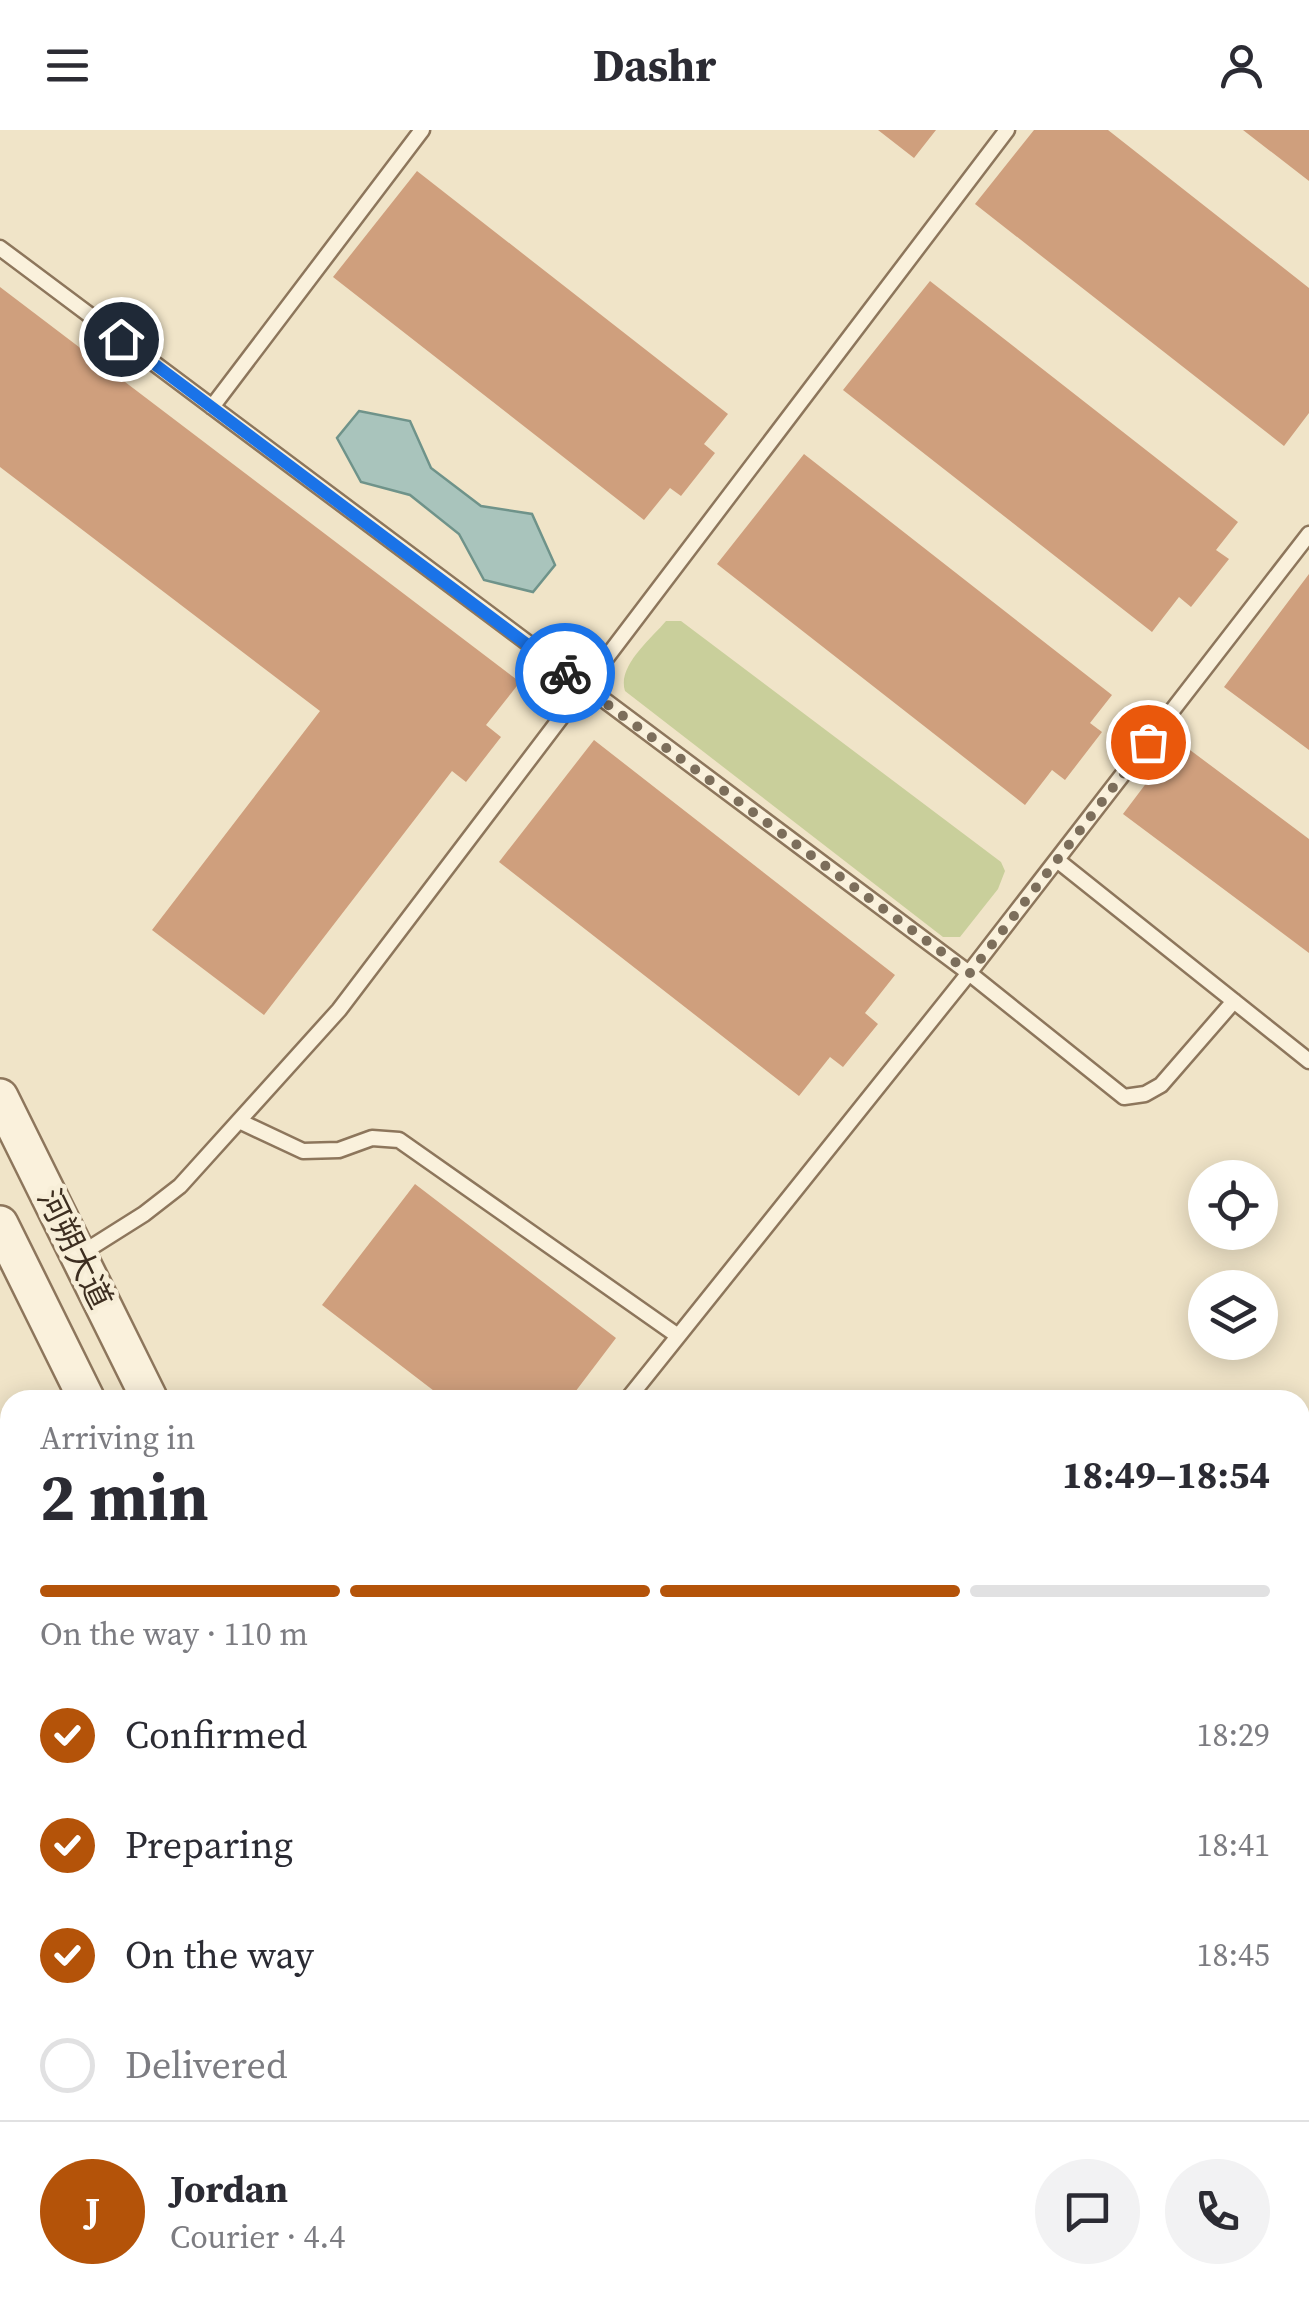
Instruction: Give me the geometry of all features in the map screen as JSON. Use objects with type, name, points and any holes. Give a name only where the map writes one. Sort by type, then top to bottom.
[{"type":"street","name":"河朔大道","points":[[0,1097],[145,1390]]},
{"type":"street","name":"河朔大道","points":[[0,1224],[82,1390]]},
{"type":"lane","points":[[212,407],[422,130]]},
{"type":"lane","points":[[78,1256],[180,1186],[339,1010],[1007,130]]},
{"type":"lane","points":[[0,248],[970,973],[1124,1096],[1146,1094],[1161,1085],[1234,1001]]},
{"type":"lane","points":[[635,1390],[970,973],[1309,534]]},
{"type":"lane","points":[[1057,860],[1309,1061]]},
{"type":"lane","points":[[239,1121],[303,1151],[340,1150],[372,1138],[399,1140],[678,1336]]},
{"type":"green space","points":[[666,621],[681,621],[1001,862],[1005,871],[998,889],[960,937],[943,937],[625,691],[626,672],[631,663]]},
{"type":"water","points":[[359,411],[410,421],[431,468],[481,506],[532,514],[555,565],[533,592],[484,580],[459,534],[410,495],[361,482],[337,438]]},
{"type":"building","points":[[878,130],[936,130],[914,158]]},
{"type":"building","points":[[1034,130],[1108,130],[1309,288],[1309,413],[1284,446],[975,204]]},
{"type":"building","points":[[1243,130],[1309,130],[1309,181]]},
{"type":"building","points":[[417,171],[728,414],[704,444],[715,453],[681,496],[670,488],[644,520],[333,277]]},
{"type":"building","points":[[930,281],[1238,522],[1216,550],[1229,559],[1191,607],[1179,597],[1152,632],[843,390]]},
{"type":"building","points":[[0,287],[520,682],[486,725],[501,737],[466,782],[452,771],[264,1015],[152,930],[320,711],[0,467]]},
{"type":"building","points":[[804,454],[1112,695],[1090,723],[1102,732],[1065,780],[1052,770],[1025,805],[717,564]]},
{"type":"building","points":[[1309,574],[1309,750],[1224,687]]},
{"type":"building","points":[[594,740],[895,975],[865,1013],[878,1024],[843,1067],[830,1057],[799,1096],[499,862]]},
{"type":"building","points":[[1178,741],[1309,839],[1309,953],[1123,814]]},
{"type":"building","points":[[415,1184],[616,1338],[577,1390],[433,1390],[322,1305]]},
{"type":"way so far","points":[[565,673],[970,973],[1148,742]]},
{"type":"route","points":[[121,339],[565,673]]}]
